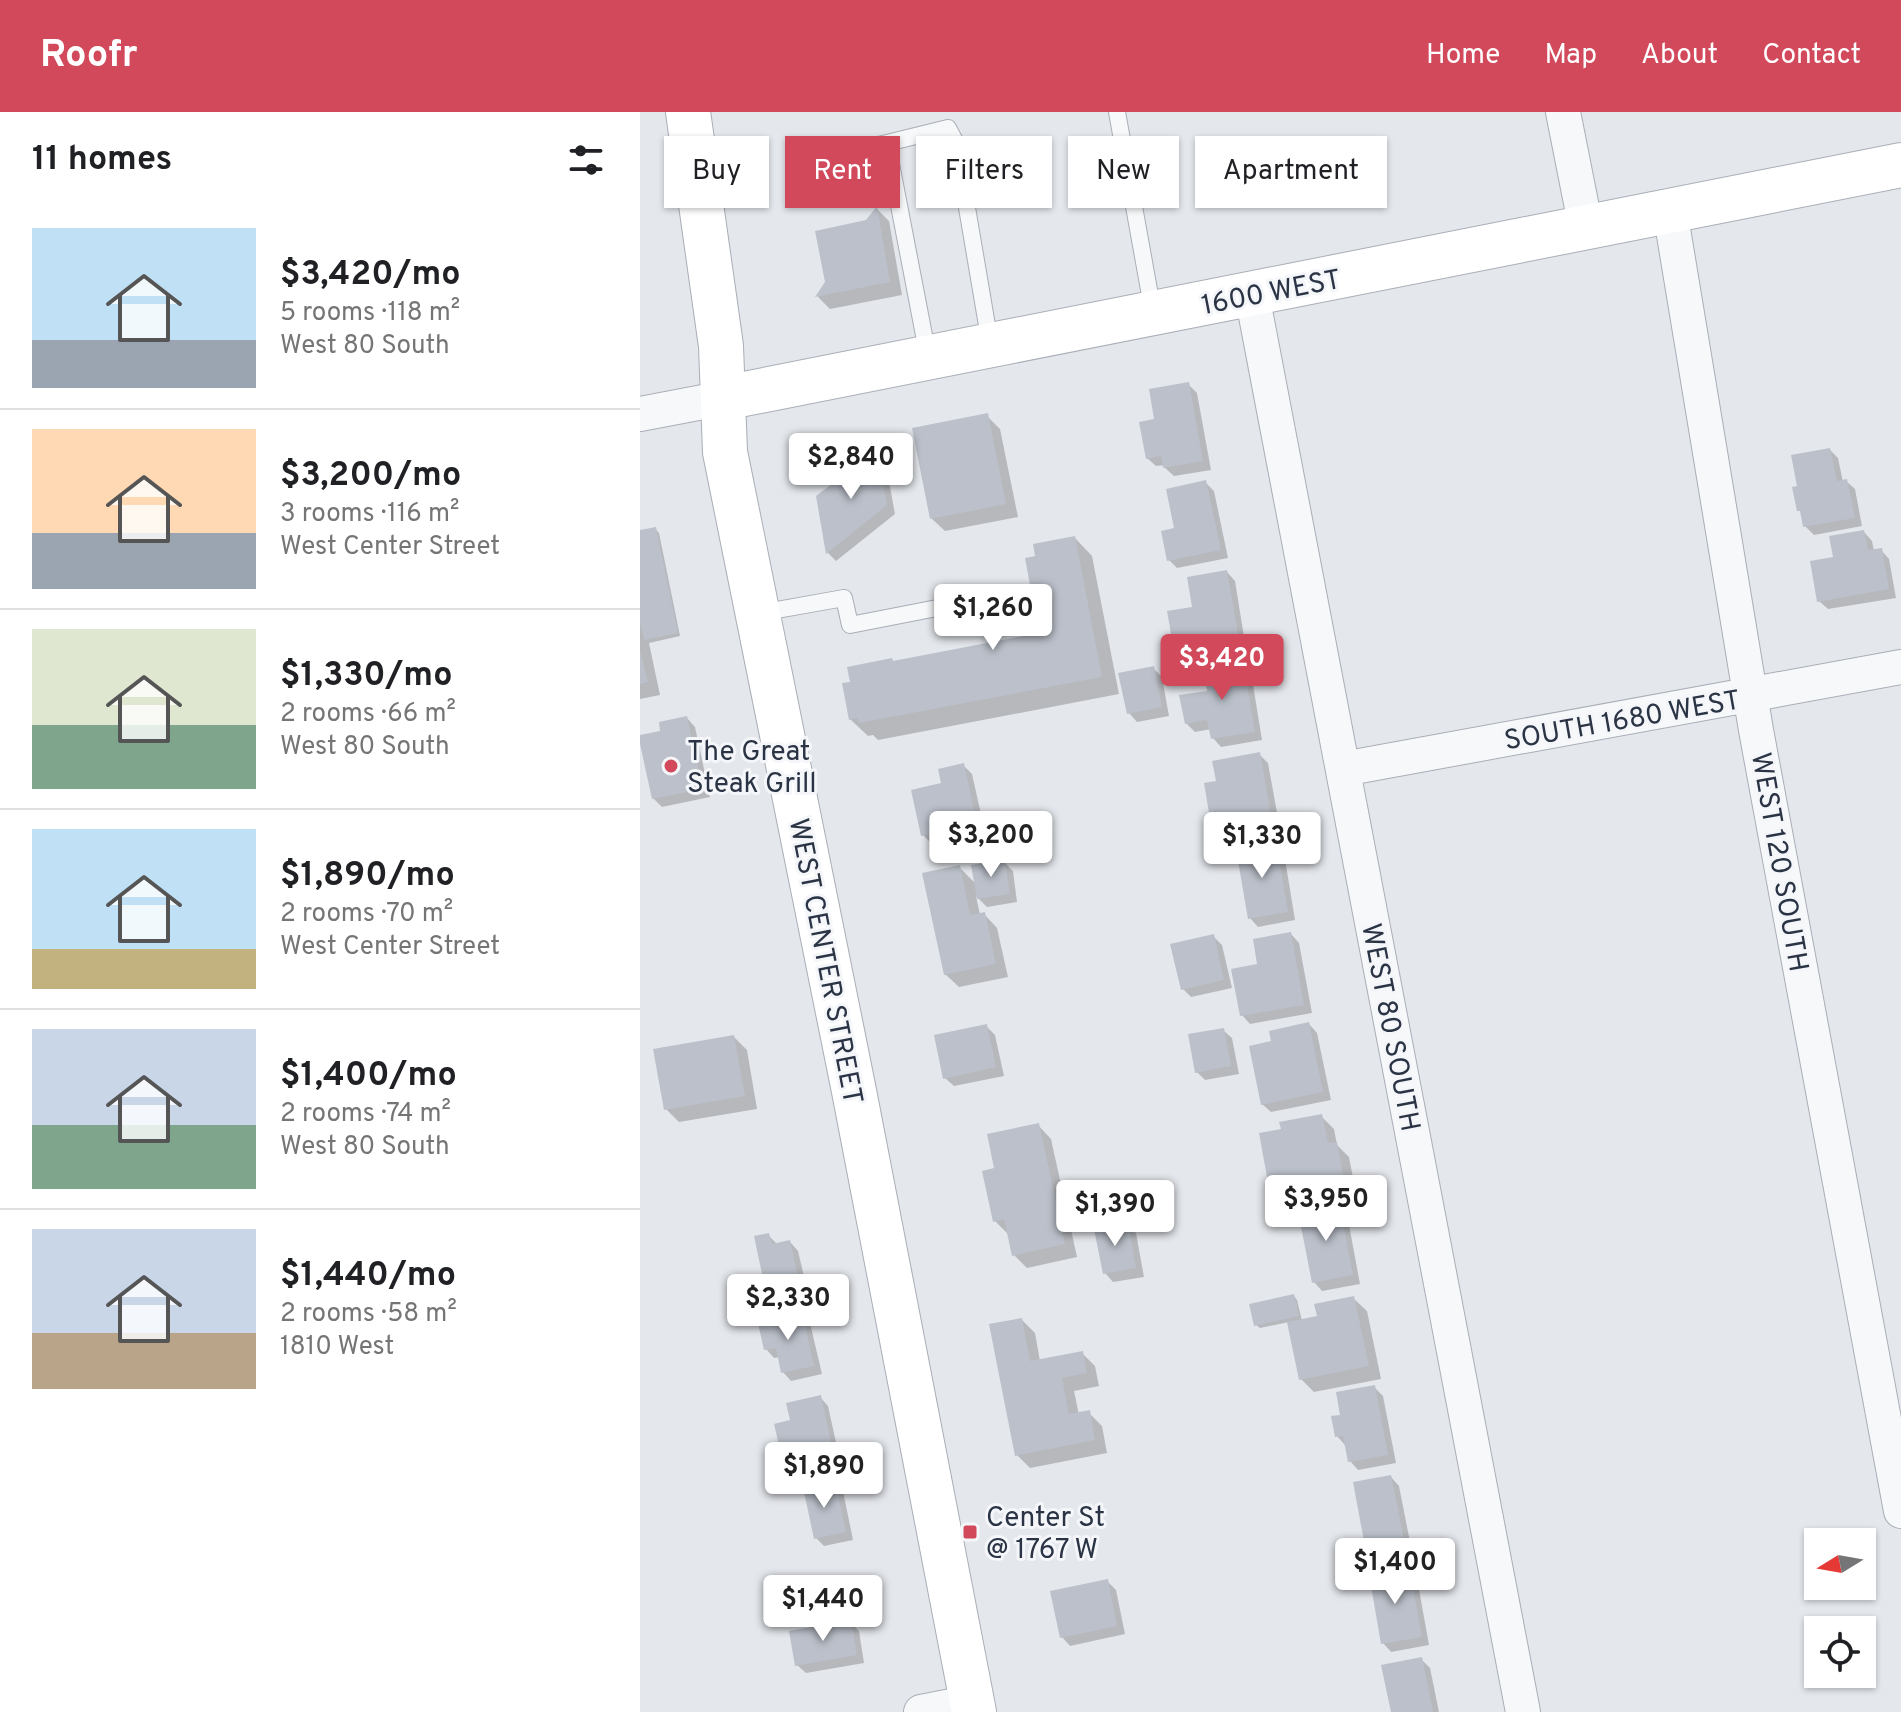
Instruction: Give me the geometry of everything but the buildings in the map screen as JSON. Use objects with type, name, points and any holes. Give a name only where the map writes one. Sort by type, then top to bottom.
[{"type":"main road","name":"WEST CENTER STREET","points":[[688,112],[721,346],[725,452],[854,1091],[973,1707]]},
{"type":"main road","name":"1600 WEST","points":[[724,398],[1901,165]]},
{"type":"street","points":[[1563,112],[1586,228]]},
{"type":"street","name":"WEST 120 SOUTH","points":[[1670,211],[1751,695],[1901,1511]]},
{"type":"street","name":"WEST 80 SOUTH","points":[[1252,295],[1523,1712]]},
{"type":"street","name":"1600 WEST","points":[[640,414],[724,398]]},
{"type":"street","name":"SOUTH 1680 WEST","points":[[1343,769],[1901,667]]},
{"type":"street","points":[[921,1712],[973,1707]]},
{"type":"lane","points":[[1117,112],[1154,313]]},
{"type":"lane","points":[[900,140],[948,128],[956,143],[990,345]]},
{"type":"lane","points":[[899,208],[928,358]]},
{"type":"lane","points":[[758,614],[844,598],[850,625],[1014,593]]},
{"type":"place","name":"The Great Steak Grill","points":[[671,766]]},
{"type":"place","name":"Center St @ 1767 W","points":[[970,1532]]}]
